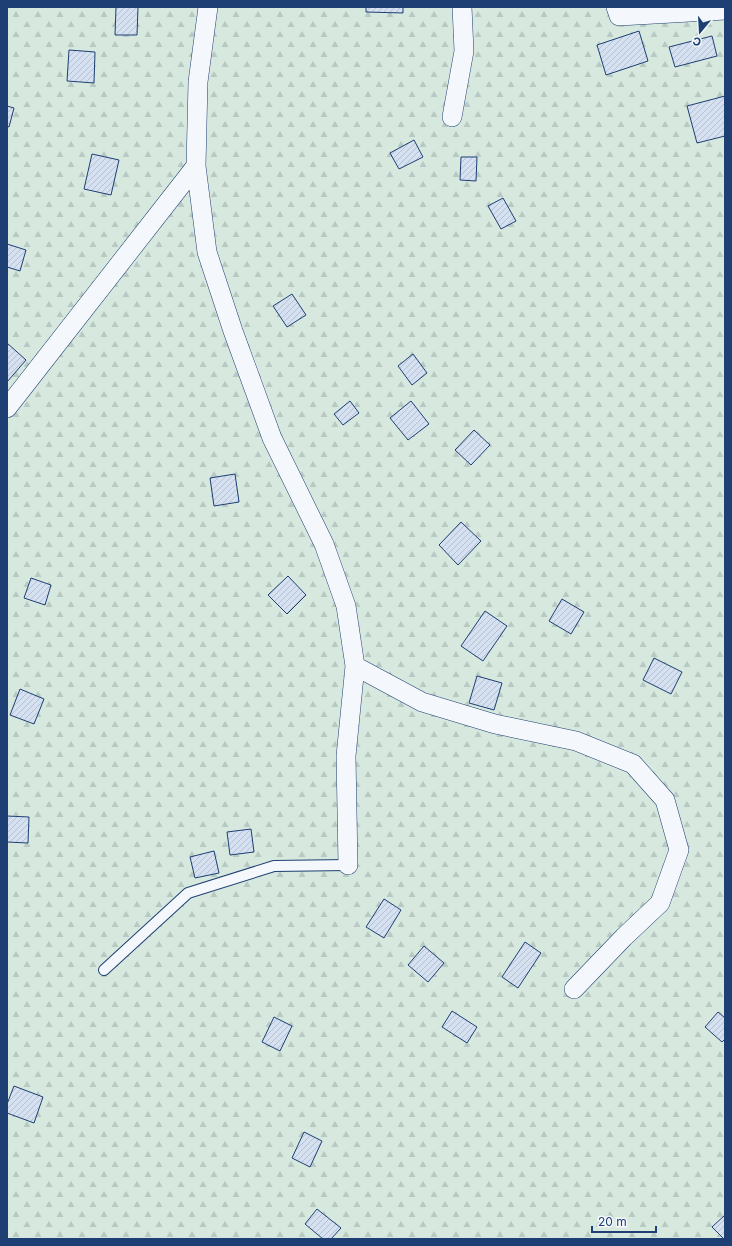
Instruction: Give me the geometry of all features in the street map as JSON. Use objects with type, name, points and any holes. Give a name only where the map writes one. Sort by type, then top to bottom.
[{"type":"street","points":[[208,7],[198,82],[196,166],[207,252],[232,331],[272,438],[324,544],[346,606],[355,666],[346,756],[348,865]]},
{"type":"street","points":[[452,117],[464,52],[462,7]]},
{"type":"street","points":[[616,7],[619,16],[725,10]]},
{"type":"street","points":[[7,408],[196,166]]},
{"type":"street","points":[[355,666],[422,702],[495,724],[576,741],[633,764],[666,800],[679,850],[660,903],[624,937],[574,989]]},
{"type":"lane","points":[[104,970],[188,893],[274,866],[348,865]]},
{"type":"green space","points":[[7,7],[725,7],[725,1239],[7,1239]]},
{"type":"building","points":[[116,7],[138,7],[137,35],[115,35]]},
{"type":"building","points":[[366,7],[403,7],[403,13],[366,12]]},
{"type":"building","points":[[639,31],[648,61],[606,75],[597,45]]},
{"type":"building","points":[[712,36],[717,56],[675,67],[669,47]]},
{"type":"building","points":[[69,50],[95,52],[94,83],[67,81]]},
{"type":"building","points":[[725,96],[725,136],[697,143],[687,106]]},
{"type":"building","points":[[7,106],[14,108],[9,127],[7,126]]},
{"type":"building","points":[[414,140],[423,157],[399,169],[390,153]]},
{"type":"building","points":[[92,154],[119,160],[111,195],[84,189]]},
{"type":"building","points":[[461,157],[477,157],[476,181],[460,180]]},
{"type":"building","points":[[503,198],[516,221],[501,229],[488,206]]},
{"type":"building","points":[[7,244],[26,250],[20,271],[7,267]]},
{"type":"building","points":[[292,294],[306,315],[287,327],[273,306]]},
{"type":"building","points":[[7,343],[26,360],[7,382]]},
{"type":"building","points":[[413,354],[427,373],[412,385],[398,366]]},
{"type":"building","points":[[350,401],[359,413],[343,425],[334,414]]},
{"type":"building","points":[[411,401],[429,424],[408,440],[390,418]]},
{"type":"building","points":[[474,430],[490,445],[471,465],[455,450]]},
{"type":"building","points":[[235,474],[239,502],[214,506],[210,478]]},
{"type":"building","points":[[461,522],[481,541],[458,565],[439,545]]},
{"type":"building","points":[[288,576],[306,595],[287,614],[268,595]]},
{"type":"building","points":[[31,578],[51,585],[45,605],[24,598]]},
{"type":"building","points":[[562,599],[584,612],[571,634],[549,621]]},
{"type":"building","points":[[485,611],[507,626],[483,661],[461,646]]},
{"type":"building","points":[[654,658],[682,672],[671,694],[643,680]]},
{"type":"building","points":[[477,676],[502,683],[494,710],[469,703]]},
{"type":"building","points":[[20,689],[44,699],[34,724],[10,715]]},
{"type":"building","points":[[7,816],[29,817],[28,843],[7,842]]},
{"type":"building","points":[[251,829],[254,852],[230,855],[227,832]]},
{"type":"building","points":[[214,851],[219,873],[195,878],[190,857]]},
{"type":"building","points":[[384,899],[401,910],[384,938],[366,927]]},
{"type":"building","points":[[525,942],[541,953],[518,988],[502,977]]},
{"type":"building","points":[[424,946],[444,963],[428,982],[408,965]]},
{"type":"building","points":[[452,1011],[477,1027],[467,1043],[442,1027]]},
{"type":"building","points":[[718,1012],[725,1018],[725,1039],[722,1042],[705,1027]]},
{"type":"building","points":[[274,1017],[292,1026],[280,1051],[262,1042]]},
{"type":"building","points":[[14,1086],[43,1097],[34,1123],[7,1113],[7,1104]]},
{"type":"building","points":[[304,1132],[322,1141],[310,1167],[292,1158]]},
{"type":"building","points":[[317,1209],[341,1228],[331,1239],[323,1239],[305,1224]]},
{"type":"building","points":[[725,1215],[725,1239],[724,1239],[712,1227]]}]
